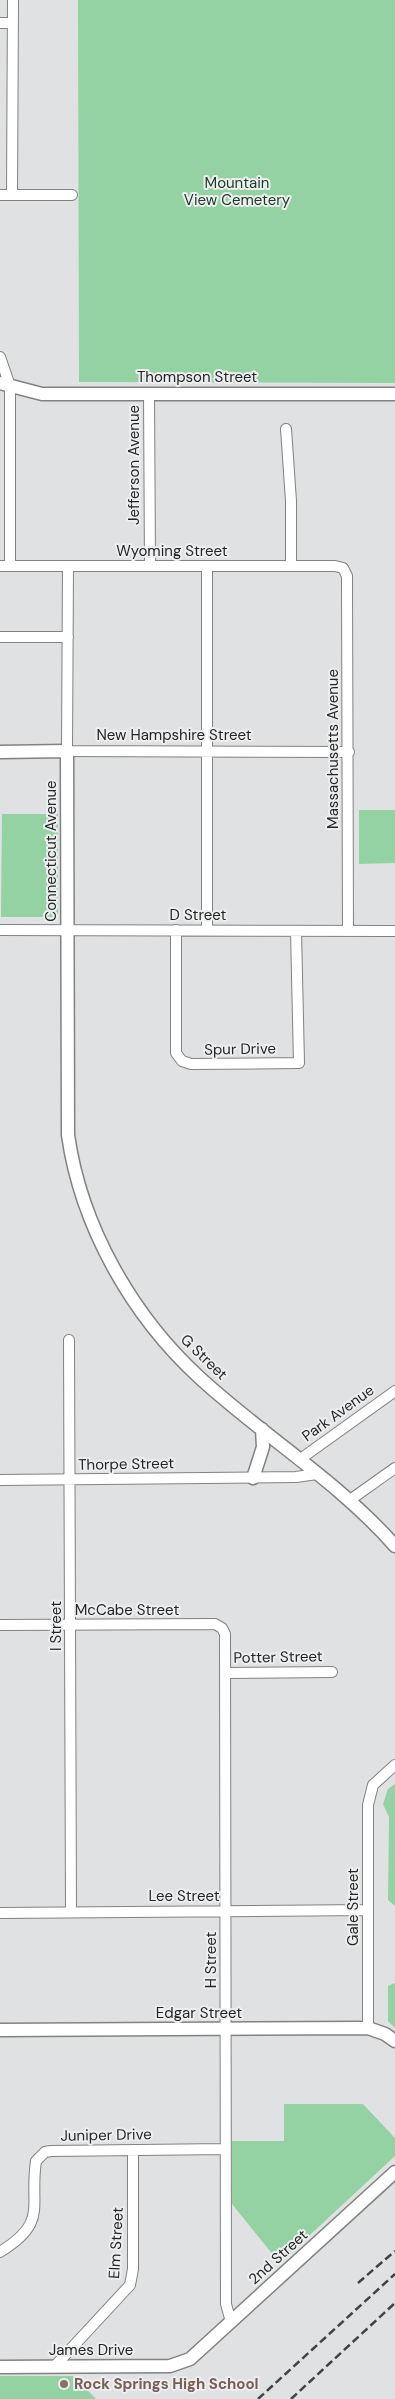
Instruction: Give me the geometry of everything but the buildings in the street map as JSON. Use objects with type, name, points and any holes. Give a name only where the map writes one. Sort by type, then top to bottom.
[{"type":"street","points":[[12,194],[13,0]]},
{"type":"street","points":[[0,22],[13,23]]},
{"type":"street","points":[[0,194],[72,195]]},
{"type":"street","points":[[0,357],[5,384],[5,566]]},
{"type":"street","name":"Thompson Street","points":[[5,384],[42,394],[395,394]]},
{"type":"street","name":"Jefferson Avenue","points":[[149,394],[150,566]]},
{"type":"street","points":[[286,429],[291,501],[291,566]]},
{"type":"street","name":"Wyoming Street","points":[[5,566],[335,566],[343,568]]},
{"type":"street","name":"Connecticut Avenue","points":[[68,566],[68,1135]]},
{"type":"street","points":[[207,566],[207,930]]},
{"type":"street","name":"Massachusetts Avenue","points":[[343,568],[347,576],[348,931]]},
{"type":"street","points":[[0,637],[68,637]]},
{"type":"street","name":"New Hampshire Street","points":[[0,752],[348,752]]},
{"type":"street","name":"D Street","points":[[0,930],[395,932]]},
{"type":"street","name":"Spur Drive","points":[[176,930],[176,1053],[182,1062],[191,1064],[299,1063],[296,930]]},
{"type":"street","name":"G Street","points":[[68,1135],[79,1189],[95,1229],[116,1272],[137,1304],[166,1342],[199,1378],[350,1500],[395,1546]]},
{"type":"street","name":"I Street","points":[[69,1340],[72,1912]]},
{"type":"street","name":"Park Avenue","points":[[300,1460],[395,1390]]},
{"type":"street","points":[[253,1478],[263,1447],[262,1429]]},
{"type":"street","points":[[350,1500],[395,1468]]},
{"type":"street","name":"Thorpe Street","points":[[0,1480],[253,1478],[296,1477],[317,1474]]},
{"type":"street","name":"McCabe Street","points":[[0,1626],[215,1624],[222,1628]]},
{"type":"street","name":"H Street","points":[[222,1628],[225,1634],[226,2304],[231,2322]]},
{"type":"street","name":"Potter Street","points":[[225,1673],[332,1672]]},
{"type":"street","name":"Gale Street","points":[[368,2028],[368,1805],[373,1785],[395,1765]]},
{"type":"street","name":"Lee Street","points":[[0,1913],[368,1910]]},
{"type":"street","name":"Edgar Street","points":[[0,2030],[368,2028],[385,2034],[395,2041]]},
{"type":"street","name":"Juniper Drive","points":[[0,2252],[22,2237],[33,2219],[36,2203],[36,2166],[40,2156],[45,2152],[226,2149]]},
{"type":"street","name":"Elm Street","points":[[54,2367],[130,2285],[133,2268],[133,2150]]},
{"type":"street","name":"2nd Street","points":[[181,2364],[190,2359],[395,2172]]},
{"type":"street","name":"James Drive","points":[[0,2367],[170,2366],[181,2364]]},
{"type":"green space","name":"Mountain View Cemetery","points":[[78,0],[395,0],[395,383],[79,382]]},
{"type":"green space","points":[[359,810],[395,810],[395,863],[359,864]]},
{"type":"green space","points":[[2,814],[58,814],[58,917],[1,917]]},
{"type":"green space","points":[[395,1784],[395,1906],[388,1900],[389,1817],[383,1804],[388,1789]]},
{"type":"green space","points":[[395,1983],[395,2028],[388,2021],[388,1986]]},
{"type":"green space","points":[[284,2104],[363,2104],[395,2138],[395,2156],[284,2259],[274,2256],[232,2204],[232,2141],[284,2141]]},
{"type":"green space","name":"Rock Springs High School","points":[[0,2376],[74,2376],[96,2399],[0,2399]]},
{"type":"railway","points":[[358,2283],[395,2251]]},
{"type":"railway","points":[[258,2399],[395,2274]]},
{"type":"railway","points":[[291,2399],[395,2303]]},
{"type":"place","name":"Rock Springs High School","points":[[64,2384]]}]
